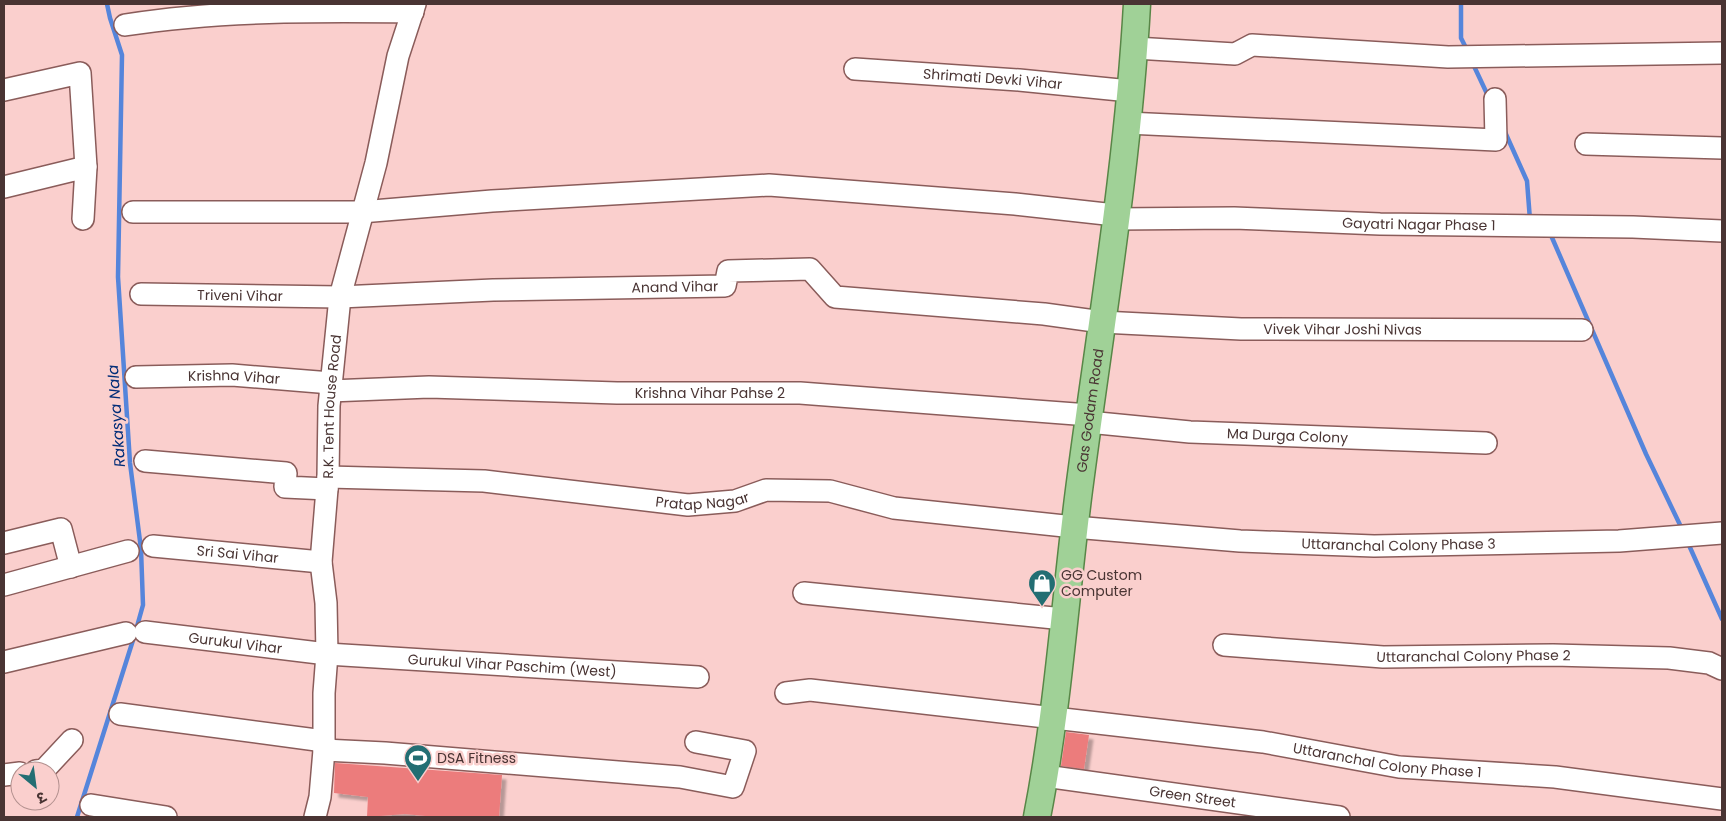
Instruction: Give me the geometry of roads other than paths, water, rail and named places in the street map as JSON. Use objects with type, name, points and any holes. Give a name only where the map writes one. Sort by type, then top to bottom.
[{"type":"main road","name":"Gas Godam Road","points":[[1037,817],[1045,776],[1074,527],[1127,123],[1138,4]]},
{"type":"street","points":[[125,25],[174,18],[283,10],[414,8]]},
{"type":"street","name":"R.K. Tent House Road","points":[[315,817],[320,797],[324,746],[324,693],[327,654],[326,603],[321,562],[328,483],[331,387],[340,297],[361,212],[376,164],[398,56],[414,8]]},
{"type":"street","points":[[1135,48],[1235,54],[1252,45],[1448,56],[1722,53]]},
{"type":"street","name":"Shrimati Devki Vihar","points":[[855,69],[1019,80],[1130,91]]},
{"type":"street","points":[[4,90],[80,73],[86,168],[83,219]]},
{"type":"street","points":[[1127,123],[1496,140],[1496,99]]},
{"type":"street","points":[[1586,144],[1722,148]]},
{"type":"street","points":[[4,187],[86,168]]},
{"type":"street","name":"Gayatri Nagar Phase 1","points":[[132,212],[361,212],[492,200],[769,185],[1015,204],[1115,217],[1234,218],[1380,224],[1633,227],[1722,231]]},
{"type":"street","name":"Anand Vihar","points":[[340,297],[493,290],[726,286],[728,270],[810,270],[835,297],[1044,314],[1102,322]]},
{"type":"street","name":"Triveni Vihar","points":[[141,294],[340,297]]},
{"type":"street","name":"Vivek Vihar Joshi Nivas","points":[[1102,322],[1241,329],[1582,330]]},
{"type":"street","name":"Krishna Vihar","points":[[136,377],[232,375],[331,387]]},
{"type":"street","name":"Krishna Vihar Pahse 2","points":[[331,387],[429,387],[617,393],[800,394],[1089,418]]},
{"type":"street","name":"Ma Durga Colony","points":[[1089,418],[1199,432],[1486,443]]},
{"type":"street","name":"Pratap Nagar","points":[[145,462],[286,473],[285,487],[328,483],[484,480],[688,505],[735,501],[766,490],[830,491],[894,508],[1074,527]]},
{"type":"street","name":"Uttaranchal Colony Phase 3","points":[[1074,527],[1240,541],[1374,546],[1619,541],[1722,533]]},
{"type":"street","points":[[4,543],[61,529],[71,567]]},
{"type":"street","name":"Sri Sai Vihar","points":[[153,546],[321,562]]},
{"type":"street","points":[[4,585],[128,551]]},
{"type":"street","points":[[804,593],[1064,619]]},
{"type":"street","name":"Gurukul Vihar","points":[[4,662],[135,632],[327,654]]},
{"type":"street","name":"Uttaranchal Colony Phase 2","points":[[1224,644],[1383,657],[1554,656],[1669,658],[1709,664],[1722,669]]},
{"type":"street","name":"Gurukul Vihar Paschim (West)","points":[[327,654],[698,677]]},
{"type":"street","name":"Uttaranchal Colony Phase 1","points":[[786,693],[810,690],[1263,742],[1399,767],[1555,777],[1722,799]]},
{"type":"street","points":[[120,714],[324,746],[385,753],[680,777],[733,787],[745,751],[696,742]]},
{"type":"street","points":[[52,761],[72,740]]},
{"type":"street","name":"Green Street","points":[[1045,776],[1339,817]]},
{"type":"street","points":[[91,805],[166,817]]},
{"type":"waterway","name":"Rakasya Nala","points":[[107,4],[122,55],[118,277],[130,463],[141,549],[143,605],[136,630]]},
{"type":"waterway","points":[[1461,4],[1461,38],[1465,46]]},
{"type":"waterway","points":[[1473,64],[1489,98]]},
{"type":"waterway","points":[[1505,132],[1527,181],[1530,220]]},
{"type":"waterway","points":[[1550,233],[1646,454],[1682,529]]},
{"type":"waterway","points":[[1688,543],[1722,619]]},
{"type":"waterway","name":"Rakasya Nala","points":[[77,817],[134,637]]},
{"type":"place","name":"GG Custom Computer","points":[[1042,607]]},
{"type":"place","name":"DSA Fitness","points":[[418,782]]}]
